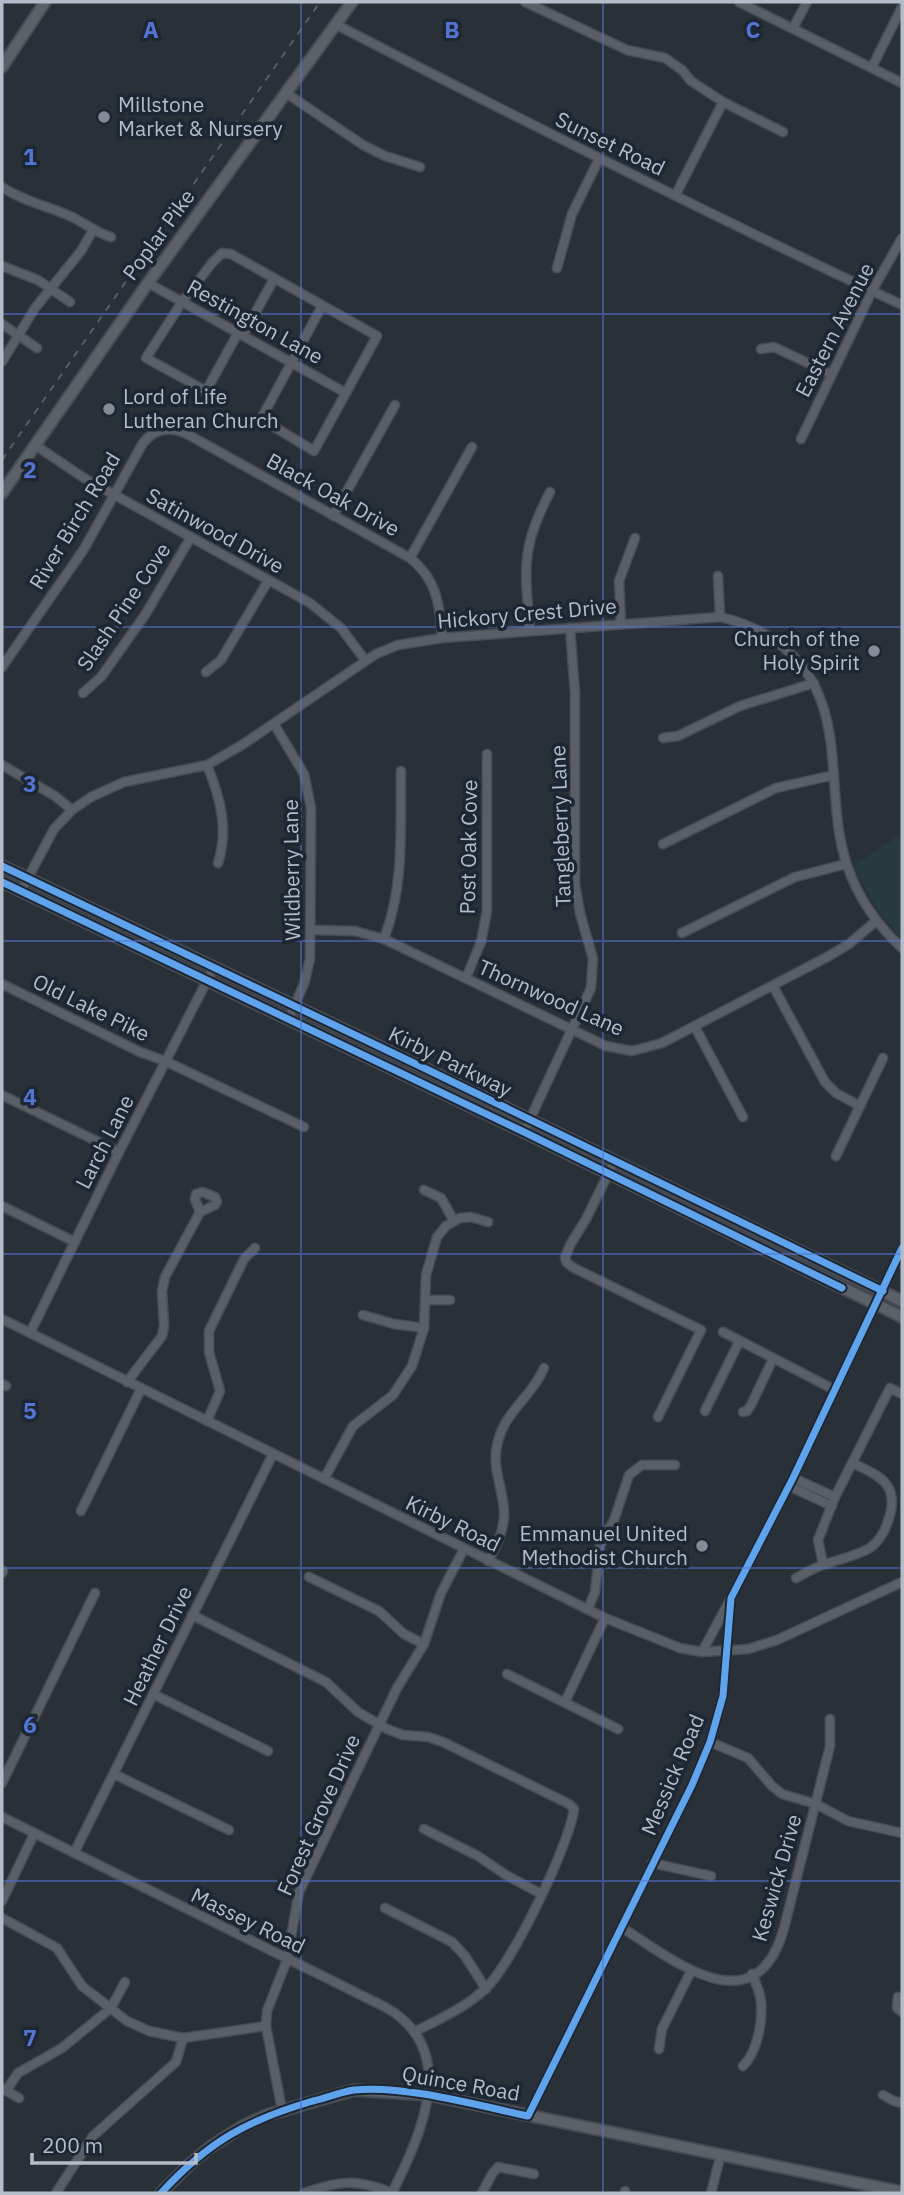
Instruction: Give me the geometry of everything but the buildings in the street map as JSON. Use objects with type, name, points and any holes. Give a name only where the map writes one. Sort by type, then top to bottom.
[{"type":"main road","points":[[2,67],[45,2]]},
{"type":"main road","name":"Poplar Pike","points":[[2,494],[148,283],[352,2]]},
{"type":"main road","name":"Kirby Parkway","points":[[2,866],[902,1301]]},
{"type":"main road","name":"Kirby Parkway","points":[[2,882],[902,1317]]},
{"type":"main road","name":"Quince Road","points":[[161,2193],[189,2165],[220,2140],[253,2121],[354,2090],[429,2095],[902,2192]]},
{"type":"street","points":[[525,2],[627,50],[665,58],[682,70],[691,81],[723,102],[783,132]]},
{"type":"street","points":[[739,2],[902,83]]},
{"type":"street","points":[[793,28],[807,2]]},
{"type":"street","points":[[872,67],[902,7]]},
{"type":"street","name":"Sunset Road","points":[[335,24],[599,159],[902,305]]},
{"type":"street","points":[[286,93],[363,145],[385,156],[420,167]]},
{"type":"street","points":[[676,194],[723,102]]},
{"type":"street","points":[[556,268],[572,214],[599,159]]},
{"type":"street","points":[[2,187],[31,203],[70,216],[111,237]]},
{"type":"street","points":[[2,362],[50,288],[81,251],[93,229]]},
{"type":"street","name":"Eastern Avenue","points":[[801,439],[872,291],[902,238]]},
{"type":"street","points":[[274,279],[206,391],[146,358],[182,302],[218,256],[226,253],[274,279],[377,336],[314,451],[261,419],[322,306]]},
{"type":"street","points":[[2,266],[26,275],[70,302]]},
{"type":"street","name":"Restington Lane","points":[[148,283],[346,393]]},
{"type":"street","points":[[2,324],[37,348]]},
{"type":"street","points":[[761,349],[774,347],[831,374]]},
{"type":"street","points":[[333,516],[395,405]]},
{"type":"street","name":"Black Oak Drive","points":[[158,431],[175,429],[187,434],[410,558],[425,572],[435,590],[440,609],[442,638]]},
{"type":"street","name":"River Birch Road","points":[[2,667],[77,560],[143,443],[158,431]]},
{"type":"street","name":"Satinwood Drive","points":[[35,445],[114,495],[325,614],[346,634],[365,660]]},
{"type":"street","points":[[410,558],[472,447]]},
{"type":"street","points":[[530,631],[525,564],[527,546],[533,526],[550,492]]},
{"type":"street","name":"Slash Pine Cove","points":[[83,693],[101,677],[145,615],[191,537]]},
{"type":"street","points":[[621,624],[619,581],[635,538]]},
{"type":"street","points":[[718,576],[720,617]]},
{"type":"street","points":[[206,673],[220,660],[268,581]]},
{"type":"street","name":"Hickory Crest Drive","points":[[21,891],[48,838],[72,810],[118,784],[207,765],[274,724],[365,660],[398,645],[442,638],[720,617],[752,627],[775,640],[798,660],[814,683],[828,723],[837,819],[846,864],[855,887],[876,921],[902,948]]},
{"type":"street","name":"Tangleberry Lane","points":[[524,1132],[589,996],[594,968],[575,884],[575,693],[570,628]]},
{"type":"street","points":[[663,738],[678,736],[740,706],[814,683]]},
{"type":"street","name":"Wildberry Lane","points":[[274,724],[298,761],[309,788],[311,808],[312,930],[309,969],[288,1020]]},
{"type":"street","name":"Post Oak Cove","points":[[466,978],[481,942],[487,911],[487,754]]},
{"type":"street","points":[[2,765],[55,796],[72,810]]},
{"type":"street","points":[[207,765],[217,790],[223,822],[223,843],[218,863]]},
{"type":"street","points":[[384,939],[399,887],[401,771]]},
{"type":"street","points":[[663,844],[776,788],[834,775]]},
{"type":"street","points":[[682,933],[795,877],[846,864]]},
{"type":"street","name":"Thornwood Lane","points":[[312,930],[355,932],[384,939],[611,1048],[632,1051],[653,1047],[695,1027],[839,951],[876,921]]},
{"type":"street","name":"Larch Lane","points":[[30,1333],[214,967]]},
{"type":"street","name":"Old Lake Pike","points":[[2,984],[140,1052],[165,1061],[304,1127]]},
{"type":"street","points":[[773,986],[825,1082],[835,1093],[860,1106]]},
{"type":"street","points":[[695,1027],[743,1117]]},
{"type":"street","points":[[836,1156],[883,1058]]},
{"type":"street","points":[[2,1095],[119,1152]]},
{"type":"street","points":[[614,1162],[586,1219],[569,1245],[566,1261],[574,1268],[701,1330],[658,1417]]},
{"type":"street","points":[[424,1189],[444,1202],[454,1221]]},
{"type":"street","points":[[2,1206],[75,1242]]},
{"type":"street","points":[[127,1382],[162,1336],[165,1277],[200,1212]]},
{"type":"street","points":[[324,1479],[353,1426],[388,1400],[404,1381],[415,1359],[424,1328],[426,1275],[431,1252],[440,1233],[454,1221],[471,1217],[488,1222]]},
{"type":"street","points":[[207,1421],[220,1391],[209,1352],[209,1331],[242,1263],[255,1248]]},
{"type":"street","name":"Messick Road","points":[[528,2116],[692,1785],[710,1742],[723,1696],[731,1598],[791,1482],[902,1248]]},
{"type":"street","points":[[425,1300],[450,1300]]},
{"type":"street","points":[[363,1315],[394,1324],[424,1328]]},
{"type":"street","name":"Kirby Road","points":[[2,1320],[605,1618],[680,1648],[702,1652],[726,1651],[768,1644],[902,1582]]},
{"type":"street","points":[[723,1332],[835,1390]]},
{"type":"street","points":[[705,1411],[739,1342]]},
{"type":"street","points":[[743,1412],[751,1405],[773,1359]]},
{"type":"street","points":[[488,1561],[501,1534],[504,1516],[495,1469],[497,1442],[505,1423],[530,1392],[544,1368]]},
{"type":"street","points":[[823,1564],[818,1541],[852,1463],[890,1388],[902,1394]]},
{"type":"street","points":[[81,1511],[141,1389]]},
{"type":"street","name":"Heather Drive","points":[[74,1853],[272,1454]]},
{"type":"street","points":[[796,1578],[823,1564],[855,1555],[876,1543],[887,1527],[893,1498],[887,1484],[871,1471],[852,1463]]},
{"type":"street","points":[[588,1609],[595,1592],[600,1546],[616,1517],[629,1475],[637,1467],[647,1464],[675,1465]]},
{"type":"street","points":[[791,1482],[834,1502]]},
{"type":"street","name":"Forest Grove Drive","points":[[282,2110],[267,2026],[267,2011],[287,1960],[299,1892],[397,1688],[424,1644],[441,1593],[464,1549]]},
{"type":"street","points":[[309,1577],[379,1611],[404,1634],[424,1644]]},
{"type":"street","points":[[2,1783],[95,1593]]},
{"type":"street","points":[[702,1652],[731,1598]]},
{"type":"street","points":[[192,1615],[321,1679],[358,1712],[379,1724],[397,1733],[443,1742],[574,1809],[560,1854],[504,1966],[486,1989],[462,2007],[414,2032]]},
{"type":"street","points":[[565,1702],[605,1618]]},
{"type":"street","points":[[507,1674],[618,1729]]},
{"type":"street","points":[[153,1694],[268,1751]]},
{"type":"street","name":"Keswick Drive","points":[[752,1975],[768,1962],[780,1944],[831,1740],[830,1719]]},
{"type":"street","points":[[710,1742],[748,1758],[782,1794],[816,1804],[848,1821],[902,1833]]},
{"type":"street","points":[[114,1774],[229,1830]]},
{"type":"street","name":"Massey Road","points":[[2,1817],[390,2010],[414,2032],[426,2060],[429,2095],[418,2139],[393,2193]]},
{"type":"street","points":[[424,1829],[478,1856],[511,1879],[541,1894]]},
{"type":"street","points":[[2,1901],[34,1834]]},
{"type":"street","points":[[652,1863],[711,1876]]},
{"type":"street","points":[[385,1908],[452,1942],[465,1956],[486,1989]]},
{"type":"street","points":[[2,1917],[57,1948],[82,1986],[127,2021],[149,2031],[183,2038],[267,2026]]},
{"type":"street","points":[[621,1927],[691,1971],[719,1980],[734,1980],[752,1975],[761,1999],[761,2013],[752,2055],[743,2066]]},
{"type":"street","points":[[659,2049],[662,2029],[691,1971]]},
{"type":"street","points":[[19,2098],[4,2090],[18,2073],[62,2049],[111,2008],[125,1982]]},
{"type":"street","points":[[898,1997],[897,2008],[902,2012]]},
{"type":"street","points":[[56,2193],[93,2136],[176,2062],[183,2038]]},
{"type":"street","points":[[883,2095],[902,2104]]},
{"type":"street","points":[[711,2193],[721,2154]]},
{"type":"street","points":[[482,2193],[498,2168],[534,2174]]},
{"type":"street","points":[[304,2193],[339,2183],[354,2182],[369,2184],[393,2193]]},
{"type":"green space","points":[[902,833],[902,940],[878,911],[853,866]]},
{"type":"railway","points":[[2,460],[320,2]]},
{"type":"cycle path","points":[[2,866],[883,1291]]},
{"type":"cycle path","points":[[2,882],[842,1288]]},
{"type":"cycle path","points":[[161,2193],[212,2146],[248,2125],[289,2108],[349,2091],[374,2089],[418,2093],[528,2116],[692,1785],[710,1742],[723,1696],[731,1598],[793,1478],[902,1248]]},
{"type":"place","name":"Millstone Market & Nursery","points":[[104,117]]},
{"type":"place","name":"Lord of Life Lutheran Church","points":[[109,409]]},
{"type":"place","name":"Church of the Holy Spirit","points":[[874,651]]},
{"type":"place","name":"Emmanuel United Methodist Church","points":[[702,1546]]}]
